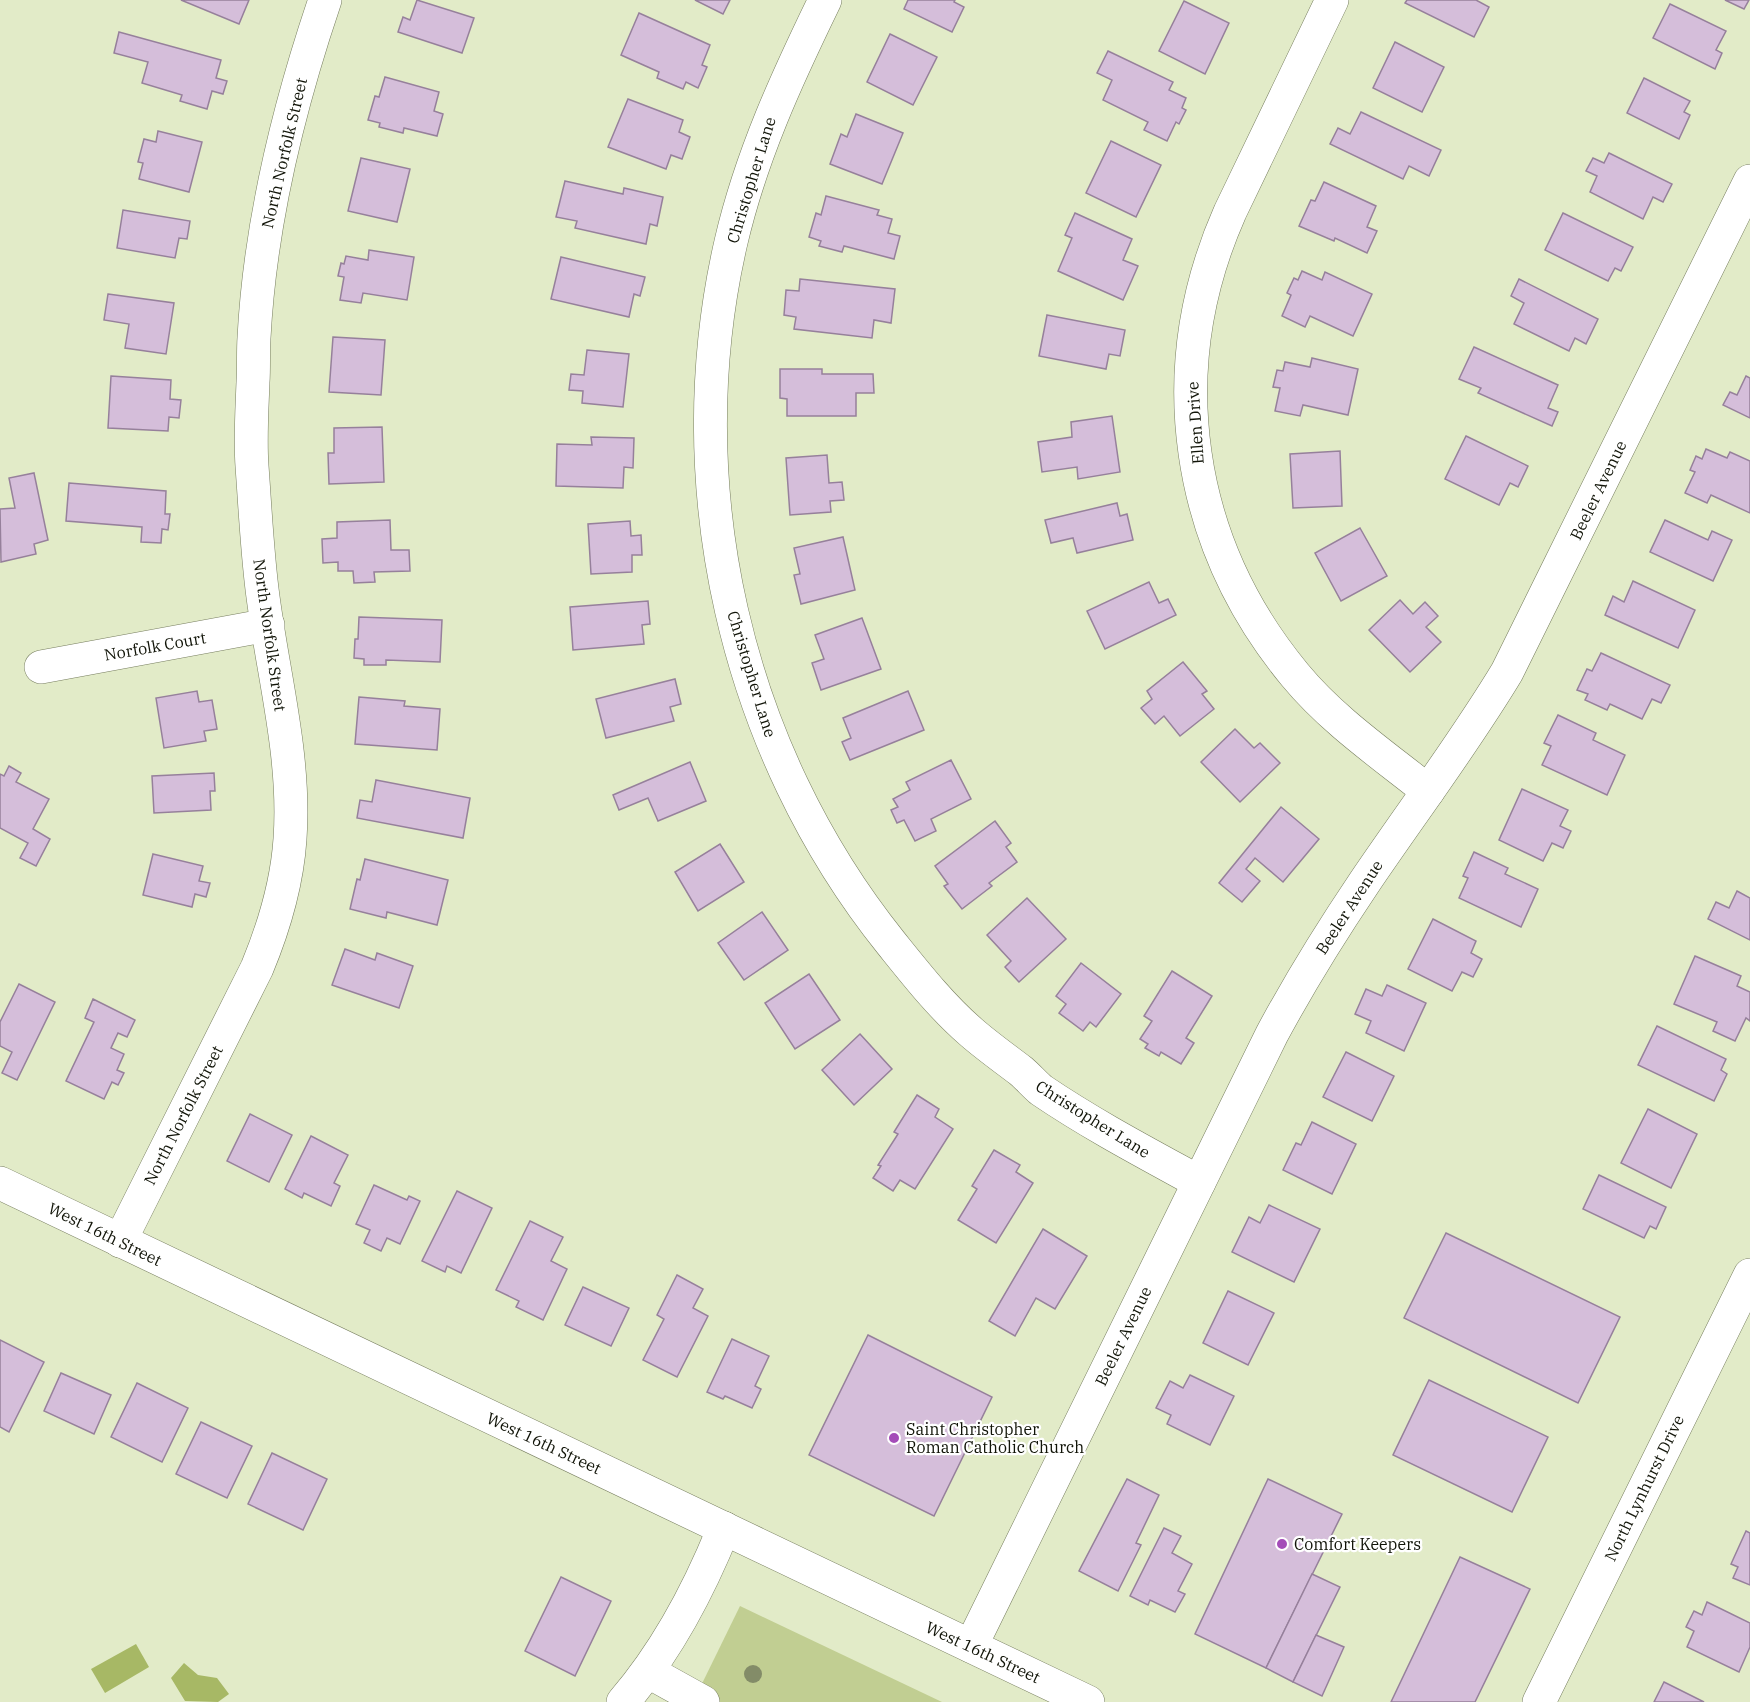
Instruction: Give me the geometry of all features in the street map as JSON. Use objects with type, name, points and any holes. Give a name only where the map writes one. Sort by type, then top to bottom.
[{"type":"street","name":"North Norfolk Street","points":[[120,1241],[264,951],[279,904],[290,840],[288,757],[262,590],[252,463],[254,337],[267,225],[279,164],[293,102],[325,0]]},
{"type":"street","name":"Christopher Lane","points":[[825,0],[782,89],[748,182],[724,274],[714,352],[711,446],[716,528],[729,601],[758,703],[779,757],[806,815],[830,857],[865,910],[925,984],[971,1032],[1024,1073],[1036,1086],[1107,1131],[1199,1182]]},
{"type":"street","name":"Ellen Drive","points":[[1332,0],[1230,212],[1206,274],[1192,346],[1190,394],[1193,442],[1210,520],[1241,594],[1265,636],[1295,675],[1329,710],[1428,791]]},
{"type":"street","name":"Beeler Avenue","points":[[971,1646],[1249,1078],[1300,985],[1360,889],[1485,708],[1521,647],[1750,181]]},
{"type":"street","name":"Norfolk Court","points":[[42,667],[268,625]]},
{"type":"street","name":"West 16th Street","points":[[0,1183],[1088,1702]]},
{"type":"street","name":"North Lynhurst Drive","points":[[1539,1702],[1750,1275]]},
{"type":"street","points":[[623,1702],[649,1672],[704,1577],[724,1528]]},
{"type":"street","points":[[649,1672],[703,1702]]},
{"type":"shaded area","points":[[740,1606],[942,1702],[693,1702]]},
{"type":"shaded area","points":[[136,1644],[149,1667],[105,1693],[91,1669]]},
{"type":"shaded area","points":[[184,1663],[198,1675],[217,1678],[229,1694],[218,1702],[185,1701],[171,1678]]},
{"type":"building","points":[[181,0],[249,0],[239,24]]},
{"type":"building","points":[[417,0],[474,18],[462,53],[398,32],[403,17],[410,20]]},
{"type":"building","points":[[695,0],[730,0],[723,14]]},
{"type":"building","points":[[908,0],[955,0],[954,2],[964,7],[952,32],[904,9]]},
{"type":"building","points":[[1407,0],[1476,0],[1489,7],[1474,37],[1405,3]]},
{"type":"building","points":[[1725,0],[1749,0],[1744,9]]},
{"type":"building","points":[[1184,1],[1229,23],[1205,74],[1159,51]]},
{"type":"building","points":[[1670,4],[1726,31],[1716,50],[1722,53],[1715,69],[1653,38]]},
{"type":"building","points":[[639,13],[710,45],[702,65],[707,67],[698,88],[686,82],[683,89],[657,78],[659,72],[621,55]]},
{"type":"building","points":[[119,32],[221,60],[216,78],[227,81],[223,94],[212,91],[207,109],[180,101],[182,95],[142,83],[148,62],[114,53]]},
{"type":"building","points":[[890,34],[937,57],[913,105],[867,82]]},
{"type":"building","points":[[1395,42],[1444,67],[1422,112],[1373,88]]},
{"type":"building","points":[[1108,51],[1173,82],[1169,90],[1186,98],[1182,108],[1186,110],[1179,124],[1176,122],[1167,141],[1144,130],[1148,122],[1103,100],[1112,80],[1097,73]]},
{"type":"building","points":[[385,77],[439,92],[434,111],[443,114],[437,136],[404,128],[403,133],[379,127],[380,123],[368,120],[375,96],[379,97]]},
{"type":"building","points":[[1644,78],[1690,101],[1684,112],[1690,115],[1679,139],[1627,113]]},
{"type":"building","points":[[628,99],[683,120],[679,132],[690,137],[682,159],[671,155],[666,169],[608,147]]},
{"type":"building","points":[[1361,112],[1441,150],[1429,176],[1409,166],[1403,179],[1330,144],[1338,128],[1350,134]]},
{"type":"building","points":[[856,114],[903,133],[882,184],[830,164],[841,134],[847,137]]},
{"type":"building","points":[[158,131],[202,142],[189,192],[139,179],[143,163],[138,162],[144,139],[156,142]]},
{"type":"building","points":[[1111,141],[1161,165],[1136,217],[1086,193]]},
{"type":"building","points":[[1609,153],[1672,184],[1663,202],[1653,197],[1643,219],[1590,192],[1597,176],[1586,171],[1593,158],[1604,163]]},
{"type":"building","points":[[361,158],[410,169],[397,222],[348,211]]},
{"type":"building","points":[[565,181],[623,194],[624,188],[663,197],[657,226],[650,224],[646,244],[575,228],[577,221],[556,217]]},
{"type":"building","points":[[1324,182],[1376,206],[1367,227],[1377,231],[1367,253],[1335,238],[1334,241],[1299,226],[1311,200],[1315,201]]},
{"type":"building","points":[[826,196],[879,210],[877,215],[892,219],[888,233],[900,236],[894,259],[844,246],[842,252],[819,246],[821,241],[809,237],[816,213],[821,215]]},
{"type":"building","points":[[123,210],[190,221],[187,239],[179,238],[175,258],[117,248]]},
{"type":"building","points":[[1075,213],[1132,239],[1123,260],[1138,266],[1123,300],[1058,271],[1072,238],[1065,235]]},
{"type":"building","points":[[1563,213],[1633,247],[1621,271],[1615,268],[1608,281],[1545,250]]},
{"type":"building","points":[[369,250],[414,257],[407,300],[363,293],[361,303],[340,300],[344,277],[338,276],[341,263],[344,264],[346,256],[368,260]]},
{"type":"building","points":[[561,257],[645,277],[640,296],[634,294],[629,317],[551,299]]},
{"type":"building","points":[[1302,271],[1322,280],[1325,272],[1372,294],[1353,336],[1310,316],[1305,327],[1282,316],[1291,295],[1287,293],[1294,278],[1298,280]]},
{"type":"building","points":[[800,279],[895,289],[891,323],[874,320],[872,338],[794,329],[796,317],[784,315],[786,290],[799,291]]},
{"type":"building","points":[[1519,279],[1598,319],[1586,344],[1575,338],[1569,351],[1514,324],[1524,303],[1511,296]]},
{"type":"building","points":[[108,294],[174,303],[166,354],[125,348],[129,324],[104,320]]},
{"type":"building","points":[[1047,315],[1125,330],[1120,356],[1109,354],[1106,369],[1039,356]]},
{"type":"building","points":[[333,337],[385,340],[381,395],[329,392]]},
{"type":"building","points":[[1474,347],[1558,385],[1548,408],[1558,412],[1552,426],[1478,393],[1481,388],[1459,379]]},
{"type":"building","points":[[587,350],[629,354],[623,407],[582,403],[583,391],[569,390],[571,374],[584,375]]},
{"type":"building","points":[[1312,358],[1358,369],[1348,415],[1303,405],[1300,416],[1275,411],[1280,388],[1273,387],[1277,370],[1283,371],[1285,362],[1310,367]]},
{"type":"building","points":[[780,369],[822,369],[822,374],[873,374],[874,393],[856,393],[856,416],[787,416],[787,399],[780,398]]},
{"type":"building","points":[[111,376],[171,380],[170,399],[181,400],[179,418],[169,417],[168,431],[108,428]]},
{"type":"building","points":[[1746,376],[1750,378],[1750,418],[1723,405],[1730,392],[1737,395]]},
{"type":"building","points":[[1112,416],[1120,472],[1078,479],[1077,467],[1042,472],[1038,442],[1072,437],[1071,422]]},
{"type":"building","points":[[382,427],[384,482],[329,484],[328,453],[334,453],[334,428]]},
{"type":"building","points":[[1466,436],[1528,466],[1518,487],[1510,483],[1499,505],[1445,479]]},
{"type":"building","points":[[591,437],[634,438],[633,468],[624,467],[623,488],[556,486],[557,444],[592,445]]},
{"type":"building","points":[[1706,449],[1727,458],[1730,452],[1750,461],[1750,513],[1711,495],[1707,503],[1685,493],[1695,472],[1690,470],[1696,456],[1702,459]]},
{"type":"building","points":[[1340,451],[1342,506],[1293,508],[1290,454]]},
{"type":"building","points":[[827,455],[829,483],[842,482],[844,500],[830,501],[831,512],[790,515],[786,458]]},
{"type":"building","points":[[34,473],[48,540],[34,544],[36,554],[1,562],[0,509],[15,508],[9,478]]},
{"type":"building","points":[[69,483],[166,491],[165,514],[170,514],[168,530],[162,529],[161,543],[141,542],[142,527],[66,521]]},
{"type":"building","points":[[1117,503],[1120,516],[1127,514],[1133,540],[1077,553],[1073,538],[1051,543],[1045,520]]},
{"type":"building","points":[[390,520],[391,550],[409,550],[410,571],[374,572],[375,582],[354,583],[353,571],[338,571],[338,562],[323,563],[322,539],[337,538],[337,522]]},
{"type":"building","points":[[1665,520],[1708,540],[1712,531],[1732,540],[1713,581],[1650,552]]},
{"type":"building","points":[[630,521],[631,536],[641,535],[642,555],[632,555],[632,572],[591,574],[588,524]]},
{"type":"building","points":[[1360,528],[1387,576],[1341,601],[1315,553]]},
{"type":"building","points":[[843,537],[855,590],[801,604],[794,575],[800,574],[794,548]]},
{"type":"building","points":[[1633,581],[1695,610],[1678,648],[1605,615],[1613,596],[1624,602]]},
{"type":"building","points":[[1149,582],[1159,603],[1168,599],[1176,615],[1105,649],[1087,611]]},
{"type":"building","points":[[1400,600],[1413,614],[1425,602],[1438,616],[1426,627],[1441,642],[1410,672],[1369,630]]},
{"type":"building","points":[[648,601],[650,624],[642,625],[644,644],[573,650],[570,607]]},
{"type":"building","points":[[359,617],[442,620],[440,662],[386,660],[386,665],[364,665],[364,659],[354,658]]},
{"type":"building","points":[[862,618],[881,669],[821,690],[812,663],[824,659],[815,635]]},
{"type":"building","points":[[1601,653],[1670,685],[1661,703],[1652,699],[1642,719],[1610,704],[1607,710],[1585,700],[1588,694],[1577,690],[1587,669],[1592,671]]},
{"type":"building","points":[[1183,662],[1207,691],[1202,694],[1214,709],[1180,736],[1164,716],[1155,724],[1141,708],[1152,699],[1147,691]]},
{"type":"building","points":[[675,679],[681,704],[670,707],[674,721],[606,738],[596,699]]},
{"type":"building","points":[[197,691],[199,702],[212,700],[217,729],[204,731],[206,741],[164,748],[156,698]]},
{"type":"building","points":[[908,691],[924,730],[850,760],[842,742],[851,738],[843,718]]},
{"type":"building","points":[[359,697],[405,701],[404,706],[440,709],[437,750],[355,744]]},
{"type":"building","points":[[1558,715],[1596,733],[1593,740],[1625,755],[1607,795],[1542,765],[1551,746],[1544,743]]},
{"type":"building","points":[[1235,729],[1254,748],[1260,743],[1280,763],[1240,802],[1201,762]]},
{"type":"building","points":[[951,760],[971,799],[931,819],[936,831],[915,841],[904,820],[897,823],[891,810],[898,807],[893,799],[910,790],[906,782]]},
{"type":"building","points":[[690,762],[706,801],[658,821],[648,798],[619,810],[613,795]]},
{"type":"building","points":[[9,766],[21,773],[16,782],[49,799],[33,829],[50,839],[36,866],[20,858],[28,843],[0,828],[0,774],[4,776]]},
{"type":"building","points":[[214,773],[215,791],[210,791],[211,810],[154,813],[152,776]]},
{"type":"building","points":[[376,780],[470,798],[463,838],[357,818],[360,800],[372,802]]},
{"type":"building","points":[[1522,789],[1568,810],[1560,826],[1571,831],[1563,848],[1552,843],[1543,861],[1499,840]]},
{"type":"building","points":[[1281,807],[1319,839],[1283,882],[1255,858],[1246,869],[1260,881],[1242,902],[1219,883]]},
{"type":"building","points":[[995,821],[1011,843],[1006,847],[1017,862],[989,883],[992,886],[962,909],[944,886],[948,884],[935,866]]},
{"type":"building","points":[[720,844],[744,882],[698,911],[675,872]]},
{"type":"building","points":[[1474,852],[1508,868],[1505,874],[1538,889],[1521,927],[1459,898],[1468,878],[1463,876]]},
{"type":"building","points":[[153,854],[203,866],[199,881],[210,883],[206,897],[195,894],[192,907],[143,895]]},
{"type":"building","points":[[365,859],[448,880],[437,925],[387,912],[386,918],[350,909],[357,879],[360,880]]},
{"type":"building","points":[[1737,891],[1750,898],[1750,940],[1708,919],[1716,902],[1729,908]]},
{"type":"building","points":[[1027,898],[1066,939],[1019,982],[1005,967],[1011,961],[987,935]]},
{"type":"building","points":[[762,912],[788,950],[744,980],[718,943]]},
{"type":"building","points":[[1433,919],[1476,941],[1471,953],[1482,959],[1473,977],[1462,972],[1452,991],[1408,969]]},
{"type":"building","points":[[345,949],[375,960],[377,953],[413,966],[399,1008],[332,985]]},
{"type":"building","points":[[1695,956],[1741,976],[1737,986],[1750,992],[1750,1021],[1746,1018],[1735,1041],[1713,1031],[1717,1022],[1674,1004]]},
{"type":"building","points":[[1081,963],[1121,994],[1096,1027],[1090,1022],[1083,1031],[1059,1013],[1066,1004],[1056,996]]},
{"type":"building","points":[[1172,971],[1212,996],[1186,1038],[1194,1043],[1181,1064],[1161,1052],[1159,1056],[1145,1048],[1148,1044],[1140,1039],[1152,1021],[1144,1016]]},
{"type":"building","points":[[809,974],[840,1020],[795,1049],[765,1003]]},
{"type":"building","points":[[19,984],[55,1002],[17,1080],[2,1073],[12,1052],[0,1046],[0,1022]]},
{"type":"building","points":[[1387,985],[1426,1003],[1404,1051],[1366,1033],[1371,1021],[1355,1014],[1366,989],[1382,996]]},
{"type":"building","points":[[93,999],[135,1020],[127,1037],[118,1033],[111,1048],[124,1054],[117,1070],[124,1073],[118,1085],[112,1082],[104,1099],[66,1081],[94,1022],[85,1018]]},
{"type":"building","points":[[1657,1026],[1726,1059],[1721,1070],[1727,1074],[1714,1101],[1638,1065]]},
{"type":"building","points":[[860,1034],[892,1069],[854,1105],[822,1070]]},
{"type":"building","points":[[1346,1052],[1394,1076],[1372,1121],[1323,1097]]},
{"type":"building","points":[[917,1095],[939,1109],[935,1117],[953,1129],[915,1189],[900,1180],[893,1191],[873,1178],[881,1166],[878,1165],[898,1134],[894,1132]]},
{"type":"building","points":[[1648,1109],[1697,1134],[1671,1188],[1621,1163]]},
{"type":"building","points":[[250,1114],[292,1135],[269,1182],[227,1161]]},
{"type":"building","points":[[1312,1122],[1356,1144],[1332,1194],[1283,1170],[1296,1143],[1301,1145]]},
{"type":"building","points":[[311,1136],[348,1155],[334,1183],[340,1186],[331,1206],[304,1193],[302,1198],[285,1189]]},
{"type":"building","points":[[994,1150],[1020,1165],[1016,1172],[1033,1183],[996,1243],[958,1220],[977,1189],[972,1186]]},
{"type":"building","points":[[1599,1175],[1666,1207],[1656,1229],[1650,1226],[1644,1238],[1583,1209]]},
{"type":"building","points":[[374,1185],[407,1200],[409,1196],[420,1201],[400,1244],[387,1238],[381,1251],[364,1243],[370,1230],[356,1224]]},
{"type":"building","points":[[457,1191],[492,1208],[461,1273],[447,1266],[445,1272],[422,1261]]},
{"type":"building","points":[[1269,1205],[1320,1229],[1294,1282],[1232,1252],[1249,1217],[1260,1223]]},
{"type":"building","points":[[530,1221],[563,1237],[551,1261],[567,1269],[543,1320],[516,1307],[519,1301],[496,1290]]},
{"type":"building","points":[[1043,1229],[1087,1256],[1055,1309],[1036,1298],[1015,1336],[989,1321]]},
{"type":"building","points":[[1446,1233],[1620,1317],[1578,1403],[1404,1318]]},
{"type":"building","points":[[677,1275],[703,1289],[693,1308],[708,1316],[677,1377],[643,1360],[664,1319],[657,1315]]},
{"type":"building","points":[[583,1287],[629,1308],[611,1346],[565,1325]]},
{"type":"building","points":[[1228,1291],[1274,1313],[1248,1365],[1203,1343]]},
{"type":"building","name":"Saint Christopher Roman Catholic Church","points":[[868,1335],[992,1397],[934,1516],[809,1455]]},
{"type":"building","points":[[732,1339],[769,1356],[755,1386],[761,1389],[752,1408],[725,1396],[723,1399],[707,1392]]},
{"type":"building","points":[[0,1340],[44,1362],[9,1432],[0,1427]]},
{"type":"building","points":[[61,1373],[111,1395],[94,1434],[44,1411]]},
{"type":"building","points":[[1190,1375],[1234,1396],[1210,1445],[1167,1424],[1171,1415],[1156,1408],[1170,1381],[1183,1388]]},
{"type":"building","points":[[1429,1380],[1548,1437],[1512,1512],[1393,1455]]},
{"type":"building","points":[[137,1383],[188,1408],[162,1462],[111,1437]]},
{"type":"building","points":[[201,1422],[252,1446],[227,1498],[176,1474]]},
{"type":"building","points":[[272,1453],[327,1479],[303,1530],[248,1504]]},
{"type":"building","points":[[1127,1479],[1159,1495],[1136,1543],[1141,1545],[1118,1591],[1079,1571]]},
{"type":"building","name":"Comfort Keepers","points":[[1268,1479],[1342,1514],[1266,1668],[1195,1634]]},
{"type":"building","points":[[1164,1528],[1181,1536],[1172,1553],[1192,1564],[1178,1591],[1185,1594],[1175,1612],[1150,1600],[1148,1605],[1130,1596]]},
{"type":"building","points":[[1746,1531],[1750,1533],[1750,1585],[1733,1578],[1738,1567],[1731,1564]]},
{"type":"building","points":[[1460,1557],[1530,1589],[1475,1702],[1391,1702]]},
{"type":"building","points":[[1312,1574],[1340,1587],[1293,1682],[1266,1668]]},
{"type":"building","points":[[561,1577],[611,1601],[575,1676],[525,1651]]},
{"type":"building","points":[[1707,1602],[1750,1623],[1750,1647],[1739,1672],[1687,1647],[1694,1631],[1686,1627],[1694,1611],[1702,1615]]},
{"type":"building","points":[[1316,1635],[1344,1647],[1322,1696],[1293,1682]]},
{"type":"building","points":[[1664,1682],[1704,1702],[1654,1702]]},
{"type":"place","name":"Saint Christopher Roman Catholic Church","points":[[894,1438]]},
{"type":"place","name":"Comfort Keepers","points":[[1282,1544]]}]
